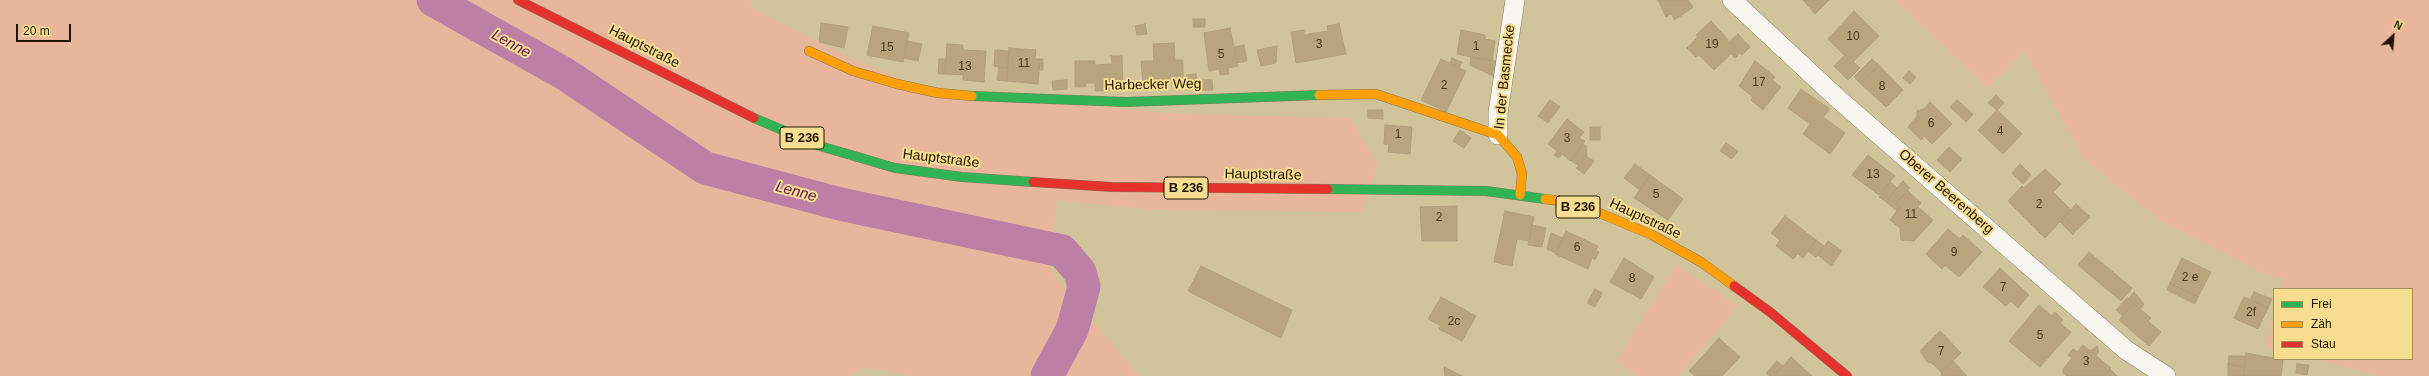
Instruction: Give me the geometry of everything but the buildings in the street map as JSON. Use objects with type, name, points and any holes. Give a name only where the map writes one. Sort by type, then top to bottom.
[{"type":"main road","name":"Hauptstraße","points":[[518,0],[753,117],[820,146],[895,168],[962,177],[1112,187],[1486,191],[1560,201],[1602,214],[1664,242],[1701,262],[1770,312],[1847,376]]},
{"type":"main road","name":"Harbecker Weg","points":[[809,51],[876,78],[938,93],[1126,102],[1369,94],[1498,135]]},
{"type":"main road","name":"In der Basmecke","points":[[1498,135],[1508,144],[1517,157],[1522,174],[1520,195]]},
{"type":"street","name":"In der Basmecke","points":[[1498,135],[1498,113],[1515,0]]},
{"type":"street","name":"Oberer Beerenberg","points":[[1732,0],[1836,97],[2126,350],[2166,376]]},
{"type":"shaded area","points":[[0,0],[752,0],[750,7],[845,56],[938,93],[1181,114],[1350,118],[1378,165],[1362,212],[1155,210],[1057,200],[1050,271],[1139,376],[915,376],[866,367],[849,376],[0,376]]},
{"type":"shaded area","points":[[1895,0],[2429,0],[2429,376],[2380,376],[2318,360],[2413,360],[2413,288],[2282,288],[2284,279],[2262,273],[2161,221],[2084,159],[2025,51],[1988,88]]},
{"type":"shaded area","points":[[1676,265],[1738,306],[1678,376],[1638,376],[1616,362]]},
{"type":"shaded area","points":[[2273,319],[2273,349],[2265,346]]},
{"type":"waterway","name":"Lenne","points":[[433,0],[565,74],[705,168],[840,204],[1062,251],[1080,272],[1084,287],[1072,330],[1047,376]]},
{"type":"traffic: fast","points":[[972,96],[1126,102],[1319,95]]},
{"type":"traffic: fast","points":[[754,118],[820,146],[895,168],[962,177],[1033,182]]},
{"type":"traffic: fast","points":[[1328,189],[1486,191],[1545,199]]},
{"type":"traffic: slow","points":[[809,51],[853,71],[897,84],[938,93],[972,96]]},
{"type":"traffic: slow","points":[[1319,95],[1376,94],[1498,135],[1517,157],[1522,174],[1520,195]]},
{"type":"traffic: slow","points":[[1545,199],[1560,201],[1602,214],[1652,235],[1701,262],[1734,286]]},
{"type":"traffic: jam","points":[[518,0],[754,118]]},
{"type":"traffic: jam","points":[[1033,182],[1112,187],[1328,189]]},
{"type":"traffic: jam","points":[[1734,286],[1770,312],[1847,376]]}]
